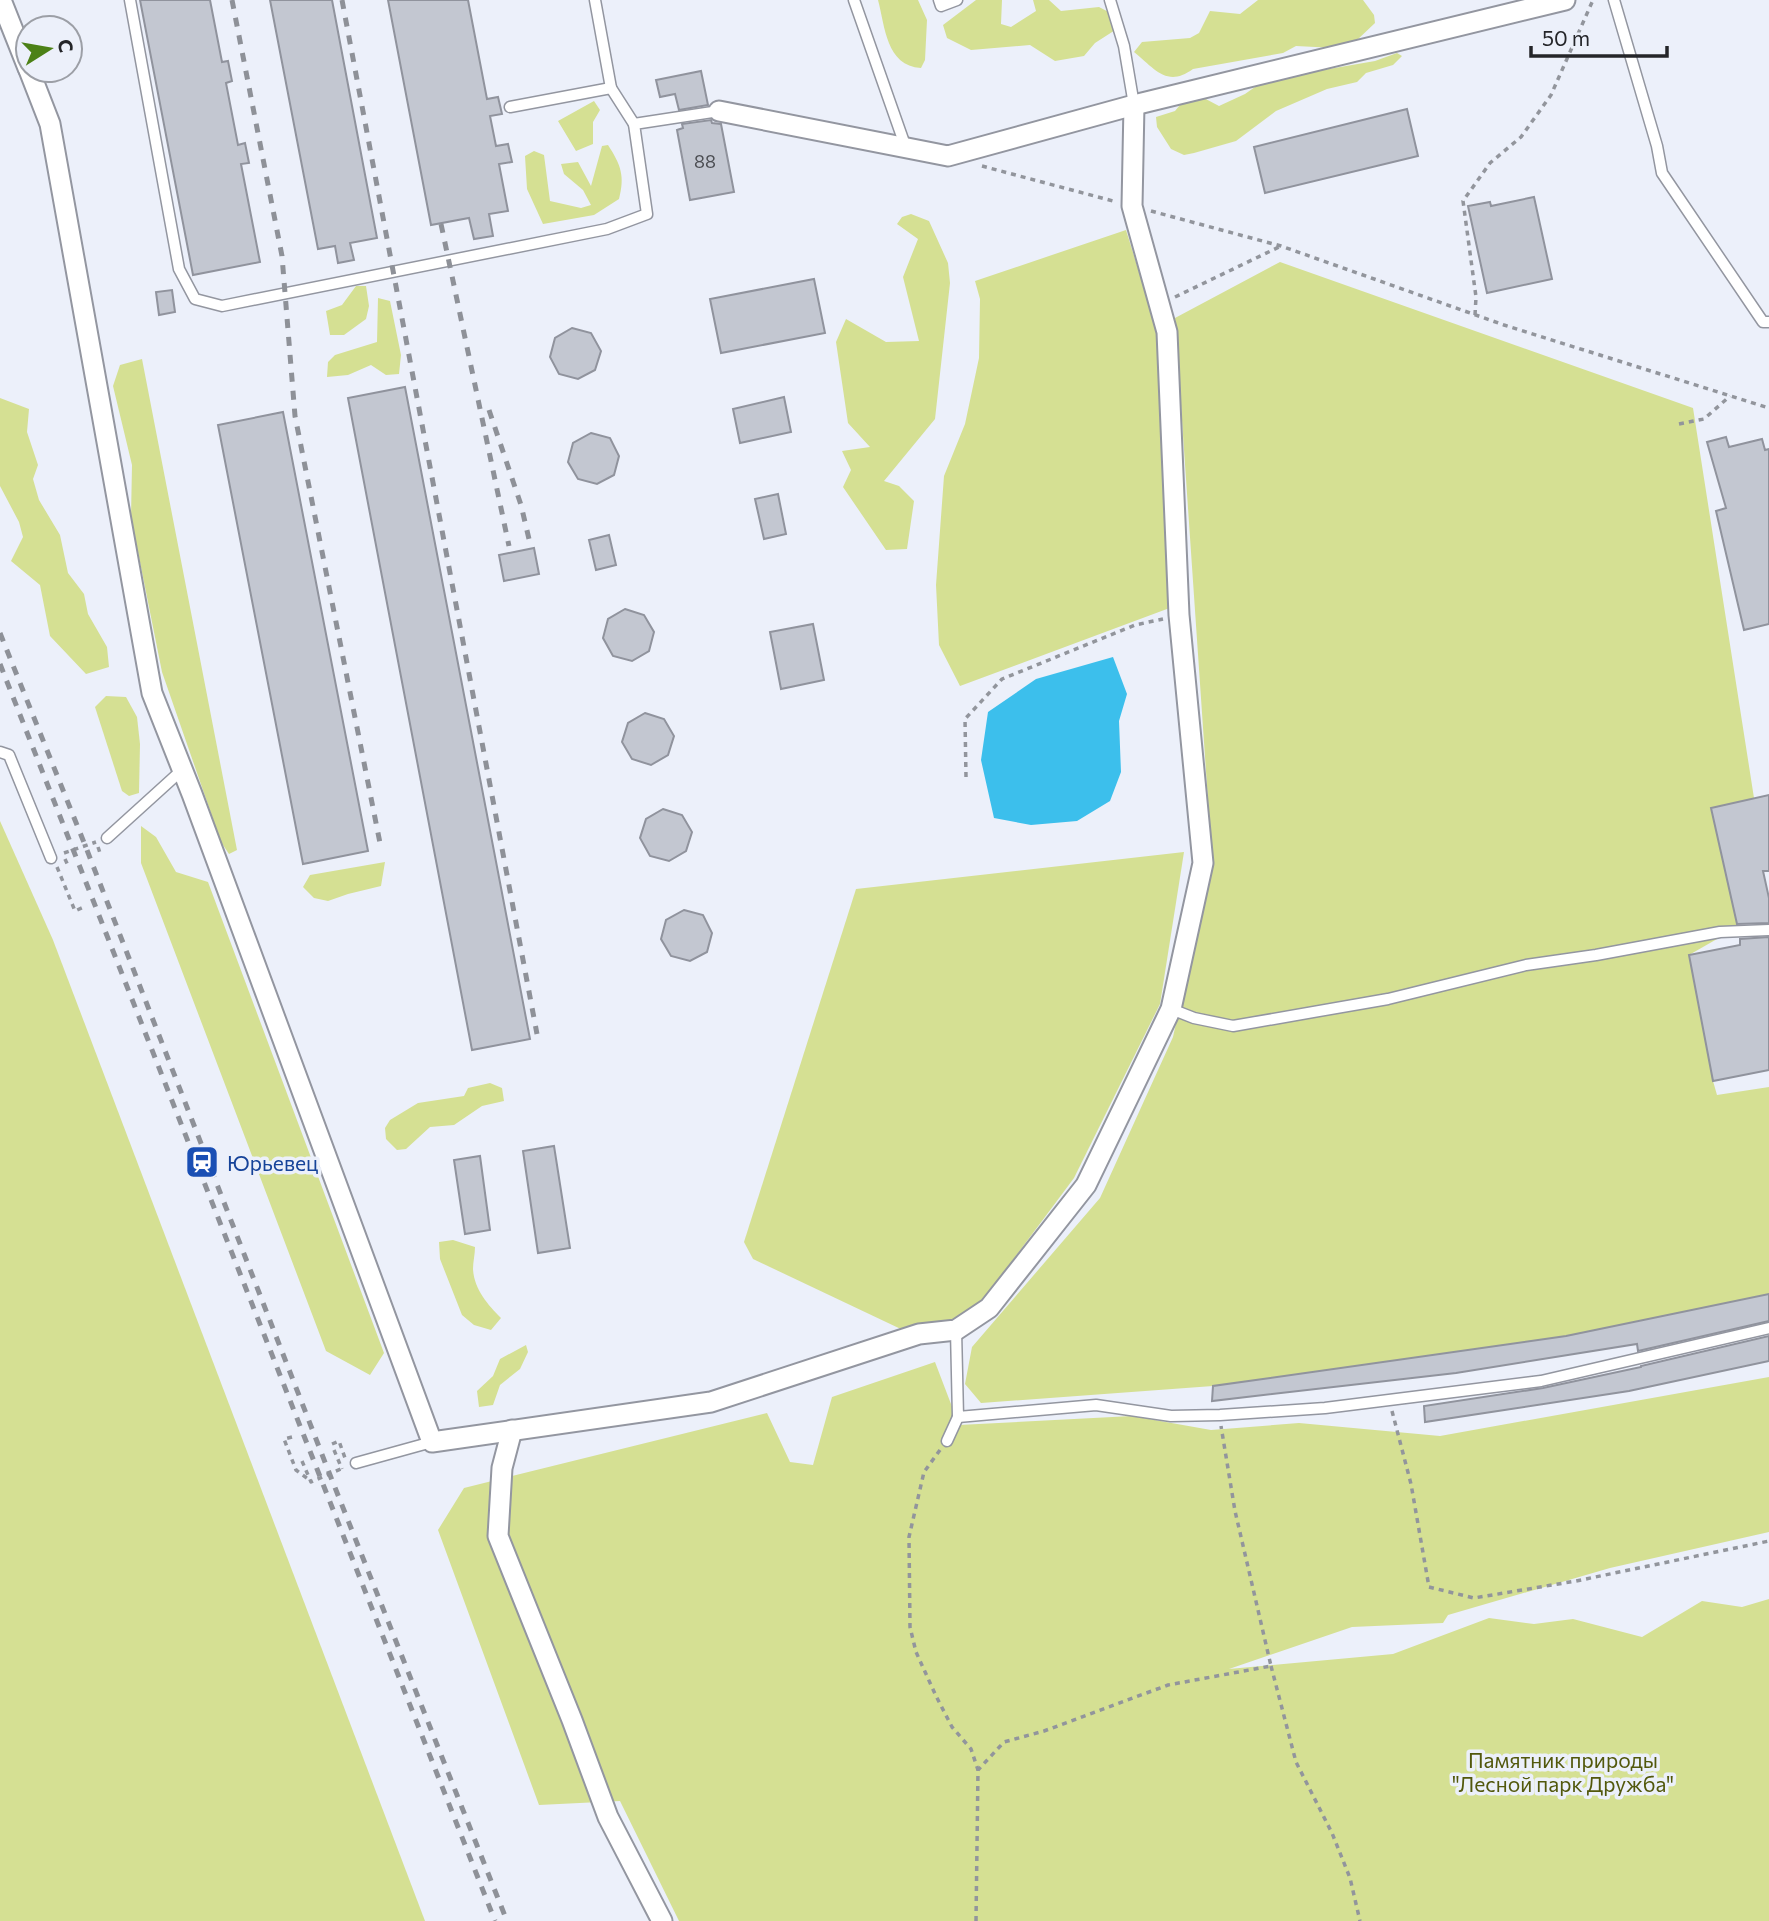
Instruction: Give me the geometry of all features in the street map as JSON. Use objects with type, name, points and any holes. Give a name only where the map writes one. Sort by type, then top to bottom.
[{"type":"street","points":[[1,0],[14,33]]},
{"type":"street","points":[[719,111],[948,156],[1134,105],[1565,0]]},
{"type":"street","points":[[34,84],[50,124],[152,693],[432,1442],[711,1402],[919,1334],[956,1330],[989,1308],[1086,1185],[1171,1009],[1203,863],[1179,615],[1167,332],[1132,206],[1134,105]]},
{"type":"street","points":[[512,1430],[502,1468],[498,1536],[608,1817],[662,1921]]},
{"type":"lane","points":[[130,0],[179,269],[195,299],[222,306],[607,229],[647,215],[634,124],[611,88],[595,0]]},
{"type":"lane","points":[[854,0],[906,148]]},
{"type":"lane","points":[[939,0],[941,6],[957,0]]},
{"type":"lane","points":[[1110,0],[1124,46],[1134,105]]},
{"type":"lane","points":[[1614,0],[1657,146],[1662,173],[1763,322],[1769,322]]},
{"type":"lane","points":[[510,107],[611,88]]},
{"type":"lane","points":[[634,124],[719,111]]},
{"type":"lane","points":[[0,752],[9,755],[55,857]]},
{"type":"lane","points":[[107,838],[182,770]]},
{"type":"lane","points":[[1171,1009],[1194,1018],[1233,1027],[1388,999],[1526,965],[1720,932],[1769,930]]},
{"type":"lane","points":[[958,1417],[1096,1405],[1171,1416],[1325,1408],[1541,1381],[1769,1328]]},
{"type":"lane","points":[[947,1441],[958,1417],[956,1330]]},
{"type":"lane","points":[[356,1463],[432,1442]]},
{"type":"path","points":[[1475,315],[1476,297],[1463,201],[1490,163],[1521,136],[1550,95],[1593,0]]},
{"type":"path","points":[[948,156],[1281,246],[1549,340],[1769,408]]},
{"type":"path","points":[[1161,310],[1178,294],[1281,246]]},
{"type":"path","points":[[1679,424],[1704,419],[1730,396]]},
{"type":"path","points":[[966,776],[965,719],[1002,679],[1135,625],[1179,615]]},
{"type":"path","points":[[55,857],[107,838]]},
{"type":"path","points":[[59,870],[75,911],[84,907]]},
{"type":"path","points":[[1390,1399],[1411,1484],[1429,1587],[1474,1598],[1576,1581],[1769,1541]]},
{"type":"path","points":[[1220,1415],[1235,1511],[1270,1666],[1296,1762],[1332,1833],[1350,1878],[1360,1921]]},
{"type":"path","points":[[292,1437],[284,1440],[296,1470],[311,1482]]},
{"type":"path","points":[[311,1482],[348,1466],[339,1441],[332,1444]]},
{"type":"path","points":[[947,1441],[923,1472],[909,1537],[910,1627],[916,1652],[936,1696],[952,1727],[971,1749],[978,1770],[976,1921]]},
{"type":"path","points":[[334,1450],[342,1469]]},
{"type":"path","points":[[302,1461],[311,1482]]},
{"type":"path","points":[[978,1770],[1004,1742],[1044,1731],[1168,1685],[1270,1666]]},
{"type":"green space","points":[[878,0],[918,0],[927,20],[925,60],[921,68],[909,66],[894,52],[885,32]]},
{"type":"green space","points":[[976,0],[1002,0],[1001,24],[1011,27],[1036,11],[1033,0],[1049,0],[1061,11],[1099,7],[1122,19],[1123,25],[1095,43],[1084,56],[1055,61],[1030,45],[971,50],[947,38],[943,25]]},
{"type":"green space","points":[[1258,0],[1363,0],[1374,15],[1375,23],[1356,41],[1335,48],[1296,46],[1283,53],[1193,69],[1176,77],[1155,70],[1134,52],[1142,42],[1190,38],[1199,33],[1210,11],[1240,14]]},
{"type":"green space","points":[[1397,53],[1402,56],[1393,65],[1366,73],[1357,82],[1327,89],[1276,111],[1236,141],[1184,155],[1171,149],[1157,127],[1156,117],[1175,111],[1184,100],[1202,97],[1219,106],[1245,94],[1265,80],[1375,61]]},
{"type":"green space","points":[[594,101],[600,110],[593,122],[593,144],[576,151],[558,121]]},
{"type":"green space","points":[[608,145],[621,171],[619,199],[594,215],[543,224],[527,189],[525,156],[534,151],[544,155],[550,201],[581,208],[591,205],[583,190],[564,174],[561,164],[578,162],[591,186],[602,146]]},
{"type":"green space","points":[[911,214],[929,221],[948,263],[950,283],[935,419],[884,481],[899,486],[914,501],[907,549],[886,550],[843,487],[851,470],[842,451],[870,447],[848,423],[836,342],[846,319],[886,342],[919,341],[903,277],[918,239],[897,224],[902,217]]},
{"type":"green space","points":[[1126,230],[1161,343],[1175,606],[960,686],[939,645],[936,585],[944,476],[965,424],[979,358],[980,299],[975,281]]},
{"type":"green space","points":[[1280,262],[1693,408],[1754,798],[1711,808],[1738,927],[1689,955],[1717,1095],[1769,1087],[1769,1294],[1566,1336],[1213,1386],[981,1403],[965,1384],[972,1347],[1100,1198],[1173,1037],[1212,859],[1175,318]]},
{"type":"green space","points":[[356,286],[366,286],[369,306],[366,319],[344,335],[330,335],[326,311],[342,305]]},
{"type":"green space","points":[[378,298],[390,301],[401,355],[399,374],[386,375],[371,365],[348,375],[327,377],[328,362],[335,355],[377,342]]},
{"type":"green space","points":[[142,359],[237,850],[229,854],[221,842],[162,672],[131,517],[132,465],[113,386],[120,365]]},
{"type":"green space","points":[[0,398],[29,409],[27,432],[38,465],[33,479],[39,500],[60,535],[68,573],[84,594],[88,614],[107,647],[109,667],[86,674],[50,636],[40,585],[11,561],[23,537],[19,522],[0,486]]},
{"type":"green space","points":[[106,696],[126,697],[137,717],[140,744],[139,793],[129,796],[122,791],[95,707]]},
{"type":"green space","points":[[0,821],[53,940],[425,1921],[0,1921]]},
{"type":"green space","points":[[141,826],[156,837],[176,872],[208,882],[384,1353],[370,1375],[326,1351],[141,863]]},
{"type":"green space","points":[[1184,852],[1160,1004],[1074,1178],[980,1304],[950,1321],[905,1331],[753,1259],[744,1242],[856,889]]},
{"type":"green space","points":[[385,862],[381,886],[328,901],[314,898],[303,887],[310,875]]},
{"type":"green space","points":[[490,1083],[502,1088],[504,1101],[482,1106],[454,1125],[430,1127],[406,1149],[397,1150],[386,1139],[385,1128],[390,1120],[418,1103],[464,1096],[468,1088]]},
{"type":"green space","points":[[453,1240],[475,1247],[473,1269],[476,1283],[501,1318],[491,1330],[474,1325],[462,1315],[440,1259],[439,1242]]},
{"type":"green space","points":[[526,1345],[528,1352],[520,1369],[500,1385],[493,1405],[479,1407],[477,1391],[493,1376],[500,1359]]},
{"type":"green space","name":"Памятник природы \"Лесной парк Дружба\"","points":[[935,1362],[959,1425],[1132,1416],[1211,1430],[1299,1423],[1440,1436],[1769,1377],[1769,1532],[1610,1568],[1448,1615],[1443,1623],[1352,1627],[1229,1669],[1393,1654],[1489,1618],[1534,1624],[1573,1619],[1642,1637],[1702,1601],[1742,1607],[1769,1599],[1769,1921],[679,1921],[620,1801],[539,1805],[438,1530],[464,1488],[767,1413],[790,1462],[813,1465],[832,1397]]},
{"type":"water","points":[[1113,657],[1127,694],[1119,721],[1121,772],[1110,801],[1077,821],[1031,825],[994,818],[981,760],[988,712],[1036,679]]},
{"type":"building","points":[[140,0],[210,0],[222,62],[228,61],[232,81],[226,83],[238,145],[245,143],[249,163],[241,164],[260,262],[193,275]]},
{"type":"building","points":[[270,0],[332,0],[377,238],[350,243],[354,260],[338,263],[335,246],[318,249]]},
{"type":"building","points":[[388,0],[468,0],[487,99],[498,97],[502,114],[490,116],[496,146],[508,144],[512,162],[499,164],[508,211],[489,214],[493,236],[474,239],[469,218],[431,225]]},
{"type":"building","points":[[701,71],[708,105],[679,110],[675,94],[660,97],[656,80]]},
{"type":"building","points":[[1407,109],[1418,156],[1265,193],[1254,147]]},
{"type":"building","points":[[711,120],[712,123],[721,124],[734,192],[690,200],[677,130],[683,128],[682,124]]},
{"type":"building","points":[[1534,197],[1552,279],[1487,293],[1468,206],[1490,202],[1491,206]]},
{"type":"building","points":[[814,279],[825,333],[721,353],[710,299]]},
{"type":"building","points":[[172,290],[175,312],[159,315],[156,292]]},
{"type":"building","points":[[572,328],[591,333],[601,351],[595,370],[578,379],[559,374],[550,357],[555,338]]},
{"type":"building","points":[[405,387],[530,1039],[472,1050],[348,398]]},
{"type":"building","points":[[784,397],[791,432],[740,443],[733,409]]},
{"type":"building","points":[[283,412],[368,851],[303,864],[218,425]]},
{"type":"building","points":[[591,433],[610,438],[619,456],[614,475],[597,484],[578,479],[568,462],[573,443]]},
{"type":"building","points":[[1726,437],[1729,447],[1762,439],[1765,450],[1769,449],[1769,624],[1744,630],[1716,511],[1726,508],[1707,442]]},
{"type":"building","points":[[778,494],[786,534],[764,539],[755,499]]},
{"type":"building","points":[[609,535],[616,565],[596,570],[589,540]]},
{"type":"building","points":[[534,548],[539,574],[504,581],[499,555]]},
{"type":"building","points":[[625,609],[644,615],[654,632],[649,651],[632,661],[613,656],[603,638],[608,619]]},
{"type":"building","points":[[813,624],[824,680],[781,689],[770,632]]},
{"type":"building","points":[[645,713],[664,719],[674,736],[668,755],[651,765],[632,759],[622,742],[628,723]]},
{"type":"building","points":[[1769,795],[1769,871],[1763,871],[1769,898],[1769,923],[1737,924],[1711,808]]},
{"type":"building","points":[[663,809],[682,815],[692,832],[686,851],[669,861],[650,856],[640,838],[646,819]]},
{"type":"building","points":[[684,910],[703,915],[712,933],[707,952],[690,961],[671,956],[661,939],[666,920]]},
{"type":"building","points":[[1769,937],[1769,1070],[1713,1081],[1689,955],[1740,945],[1740,939]]},
{"type":"building","points":[[554,1146],[570,1248],[538,1253],[523,1151]]},
{"type":"building","points":[[480,1156],[490,1230],[465,1234],[454,1160]]},
{"type":"building","points":[[1769,1294],[1769,1321],[1638,1351],[1637,1344],[1456,1373],[1212,1401],[1213,1386],[1566,1336]]},
{"type":"building","points":[[1769,1336],[1769,1361],[1629,1391],[1425,1422],[1424,1406],[1543,1388]]},
{"type":"railway","points":[[232,0],[282,256],[295,416],[381,848]]},
{"type":"railway","points":[[342,0],[537,1034]]},
{"type":"railway","points":[[441,224],[509,546]]},
{"type":"railway","points":[[489,410],[521,505],[529,539]]},
{"type":"railway","points":[[0,633],[507,1921]]},
{"type":"railway","points":[[0,664],[495,1921]]},
{"type":"place","name":"Юрьевец","points":[[202,1162]]}]
